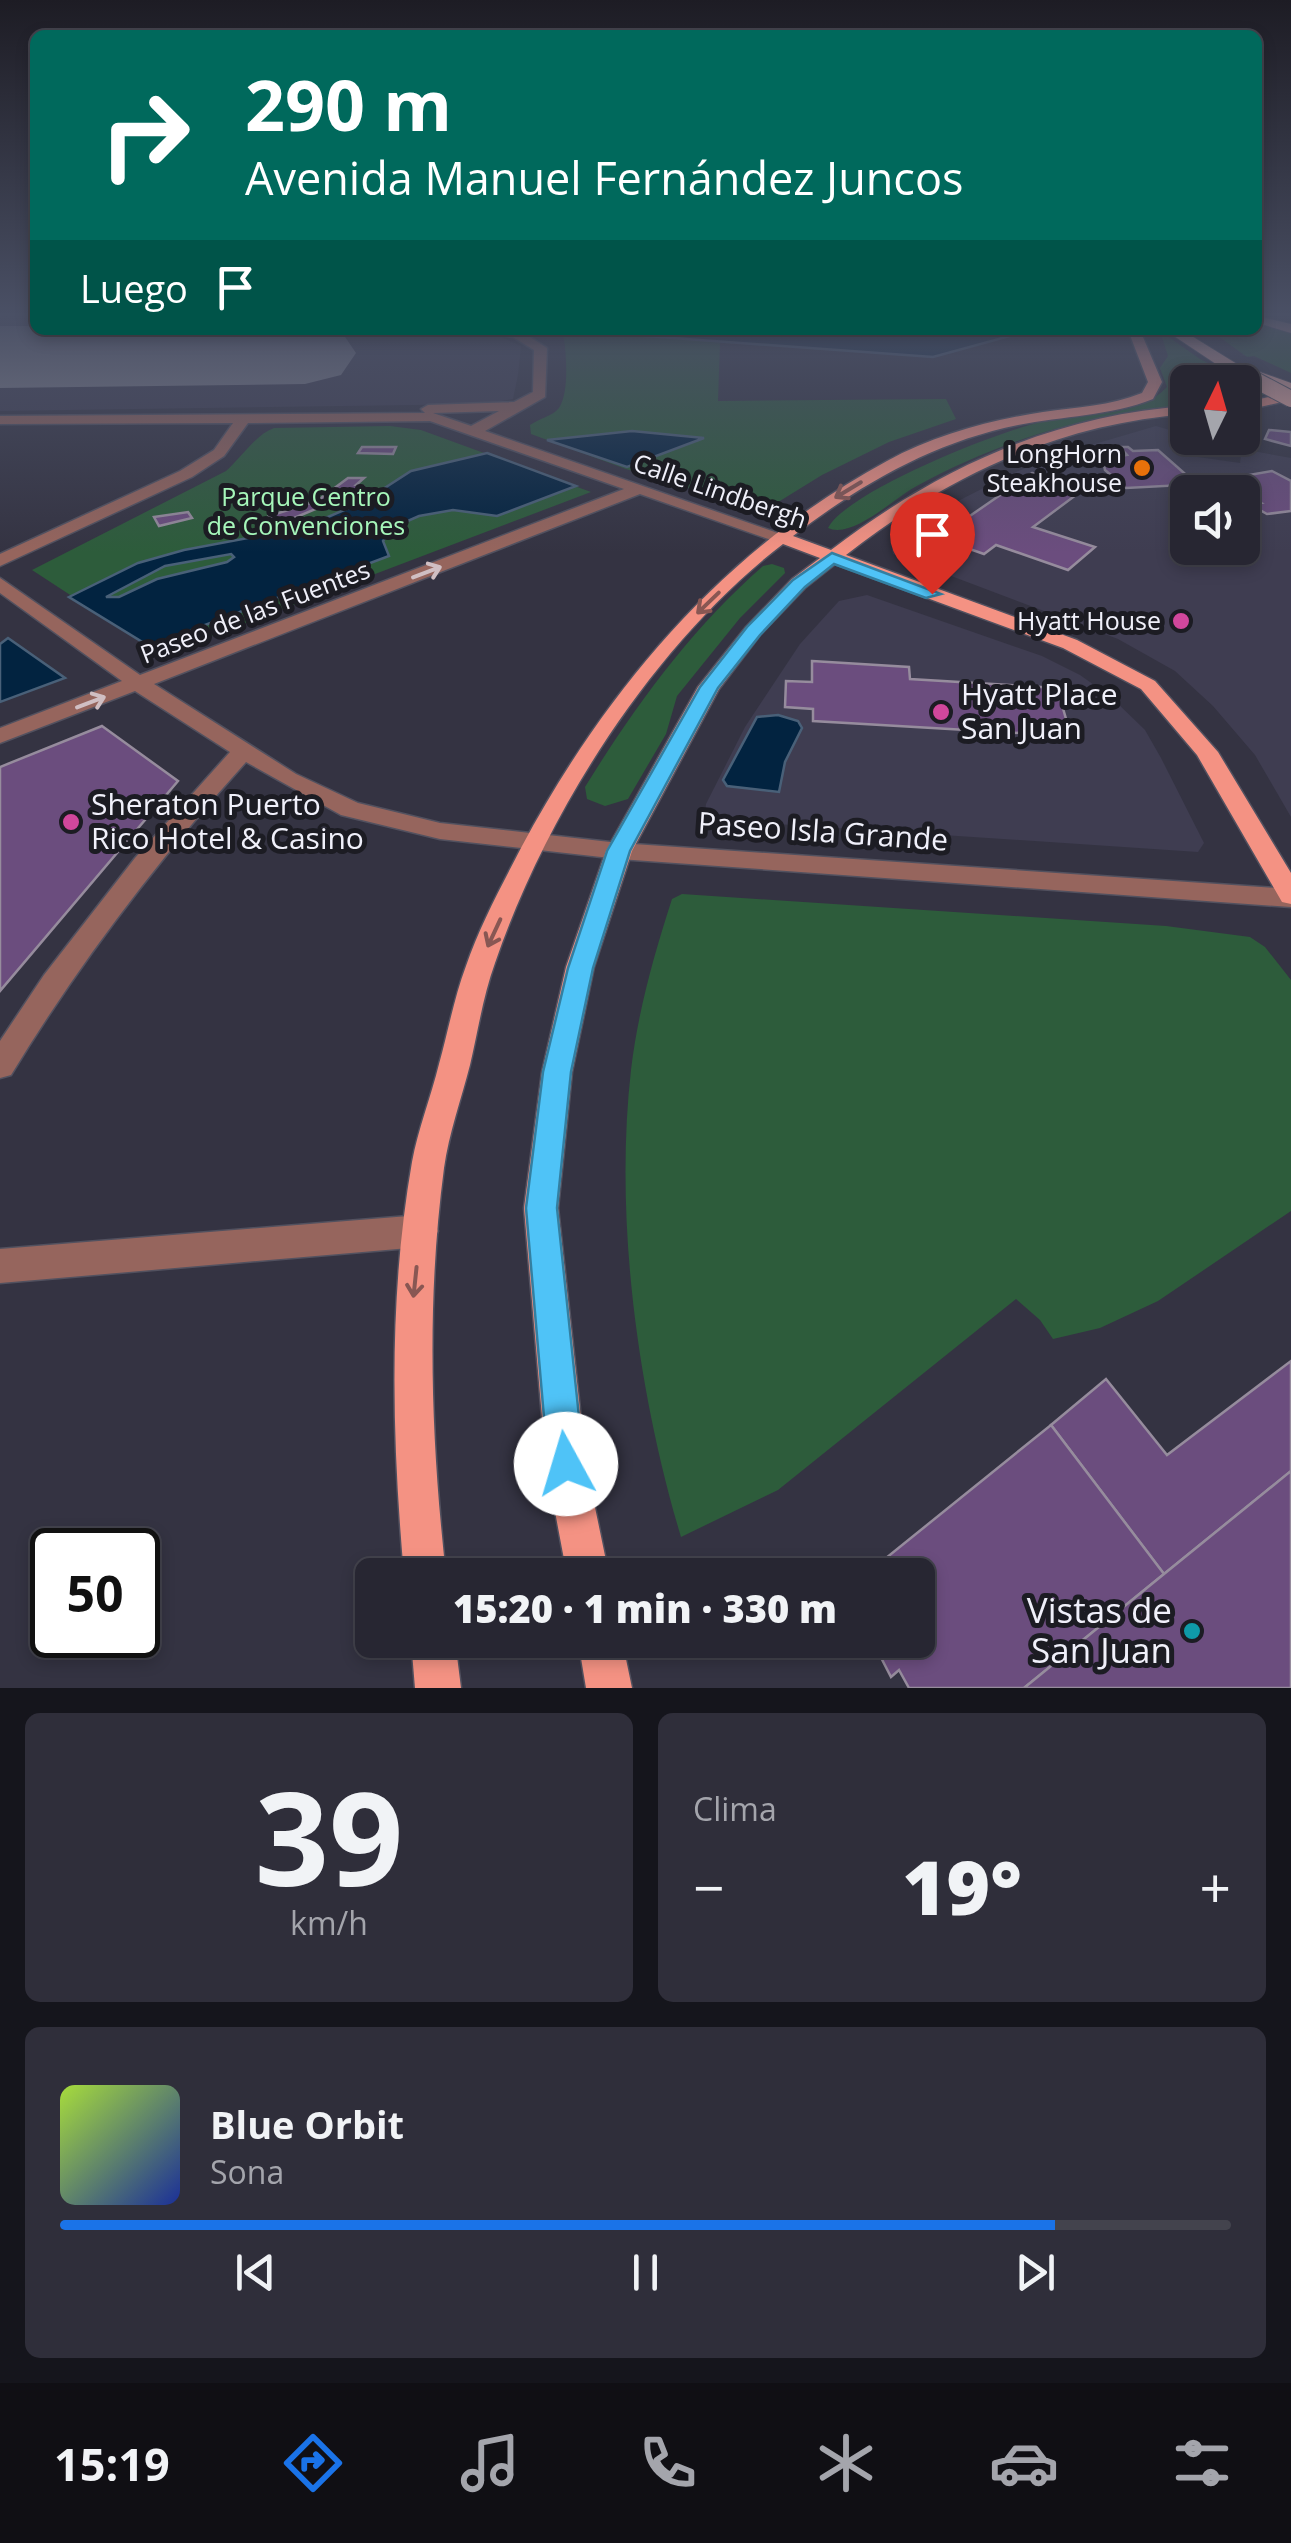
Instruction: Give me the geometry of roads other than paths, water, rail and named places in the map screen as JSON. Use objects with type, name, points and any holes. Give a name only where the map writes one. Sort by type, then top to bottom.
[{"type":"main road","points":[[423,1558],[413,1469],[413,1300],[429,1160],[483,957],[534,844],[595,740],[652,663],[702,607],[780,537],[863,481],[938,444],[1032,418],[1110,407],[1149,395]]},
{"type":"main road","points":[[1260,405],[1282,395]]},
{"type":"main road","points":[[585,1558],[566,1464],[541,1208],[560,1055],[580,968],[619,851],[710,687],[787,595],[832,558],[879,521],[983,460],[1040,438],[1102,422],[1170,411]]},
{"type":"main road","name":"Calle Lindbergh","points":[[780,537],[1070,644],[1148,685],[1207,752],[1291,896]]},
{"type":"main road","points":[[434,1658],[438,1688]]},
{"type":"main road","points":[[603,1658],[609,1688]]},
{"type":"street","points":[[475,430],[539,395]]},
{"type":"street","points":[[392,416],[522,404]]},
{"type":"street","points":[[0,560],[186,474],[219,453],[245,417]]},
{"type":"street","name":"Calle Lindbergh","points":[[0,420],[430,417],[780,537]]},
{"type":"street","name":"Paseo de las Fuentes","points":[[0,736],[639,488]]},
{"type":"street","name":"Paseo Isla Grande","points":[[0,584],[243,752],[350,809],[440,831],[619,851],[1291,896]]},
{"type":"street","points":[[0,1066],[37,1005],[124,887],[243,752]]},
{"type":"street","points":[[0,1266],[420,1231]]},
{"type":"water","points":[[632,431],[704,438],[627,467],[547,440]]},
{"type":"water","points":[[487,453],[576,486],[497,516],[453,510],[419,516],[394,527],[383,541],[389,556],[149,646],[69,597],[138,563],[184,550],[302,528],[363,502],[411,471]],"holes":[[[231,554],[234,557],[157,579],[119,597],[106,597],[165,566]]]},
{"type":"water","points":[[8,638],[65,678],[0,702],[0,644]]},
{"type":"water","points":[[778,715],[798,721],[802,728],[785,762],[779,792],[727,786],[723,780],[757,717]]},
{"type":"place","name":"LongHorn Steakhouse","points":[[1142,468]]},
{"type":"place","name":"Hyatt House","points":[[1181,621]]},
{"type":"place","name":"Hyatt Place San Juan","points":[[941,712]]},
{"type":"place","name":"Sheraton Puerto Rico Hotel & Casino","points":[[71,822]]},
{"type":"place","name":"Vistas de San Juan","points":[[1192,1631]]},
{"type":"park label","name":"Parque Centro de Convenciones","points":[[306,512]]}]
